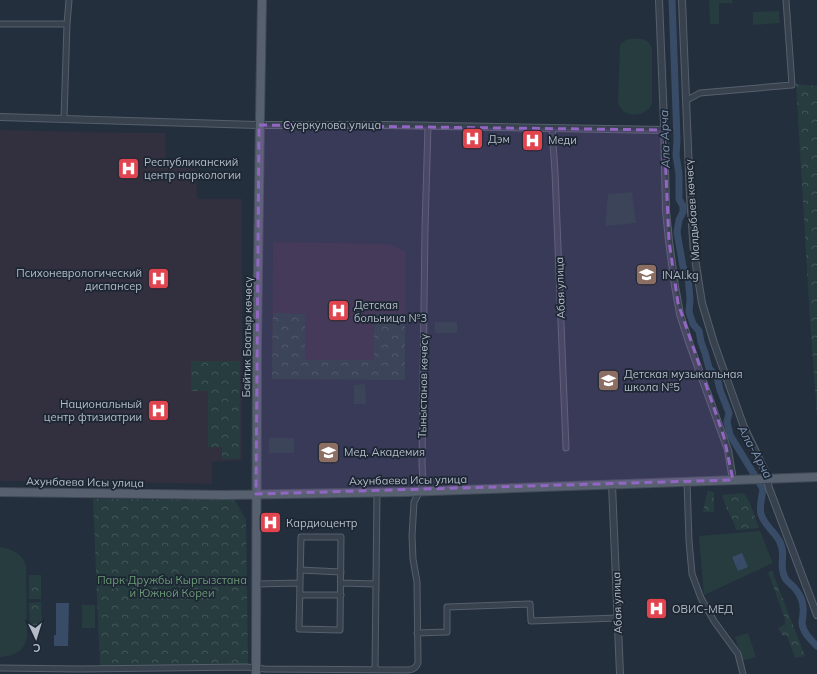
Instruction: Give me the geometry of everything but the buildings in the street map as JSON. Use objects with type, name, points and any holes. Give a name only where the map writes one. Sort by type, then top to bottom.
[{"type":"main road","name":"Байтик Баатыр көчөсү","points":[[256,671],[256,494],[262,0]]},
{"type":"main road","name":"Ахунбаева Исы улица","points":[[0,492],[210,495],[377,492],[817,477]]},
{"type":"street","points":[[64,119],[69,0]]},
{"type":"street","points":[[659,0],[666,211],[668,241],[677,298],[680,314],[690,345],[738,480]]},
{"type":"street","name":"Малдыбаев көчөсү","points":[[682,0],[693,245],[702,303],[714,343],[741,420],[765,471],[764,479],[817,615]]},
{"type":"street","points":[[687,100],[700,93],[792,85],[786,0]]},
{"type":"street","points":[[0,24],[67,24]]},
{"type":"street","name":"Суеркулова улица","points":[[0,117],[260,125],[664,130]]},
{"type":"street","name":"Тыныстанов көчөсү","points":[[374,670],[411,670],[416,667],[418,663],[417,582],[413,559],[412,536],[414,502],[423,483],[422,442],[428,126]]},
{"type":"street","name":"Абая улица","points":[[552,128],[566,448]]},
{"type":"street","points":[[687,482],[689,541],[692,574],[704,605],[738,654],[743,674]]},
{"type":"street","name":"Абая улица","points":[[612,485],[620,674]]},
{"type":"street","points":[[0,668],[82,671],[239,667],[256,671],[374,670],[377,492]]},
{"type":"street","points":[[300,537],[341,537],[341,572],[340,630],[300,630],[300,537]]},
{"type":"street","points":[[300,570],[341,572]]},
{"type":"street","points":[[256,584],[300,583]]},
{"type":"street","points":[[341,583],[376,584]]},
{"type":"street","points":[[300,595],[341,595]]},
{"type":"street","points":[[417,633],[448,632],[447,607],[530,604],[531,621],[618,618]]},
{"type":"highlighted area","points":[[259,125],[664,130],[669,241],[678,303],[724,437],[733,480],[256,494]]},
{"type":"shaded area","points":[[0,130],[165,133],[166,167],[196,169],[197,199],[242,199],[242,460],[212,462],[212,484],[0,481]]},
{"type":"shaded area","name":"Детская больница №3","points":[[273,242],[388,244],[406,251],[405,380],[272,379]]},
{"type":"green space","points":[[709,0],[732,0],[733,3],[719,3],[719,24],[710,24]]},
{"type":"green space","points":[[779,11],[780,23],[753,25],[753,12]]},
{"type":"green space","points":[[628,39],[645,40],[652,48],[652,104],[649,109],[634,115],[624,112],[618,103],[620,45]]},
{"type":"green space","points":[[796,84],[817,86],[817,415],[810,320]]},
{"type":"green space","points":[[632,192],[636,223],[605,226],[608,194]]},
{"type":"green space","points":[[273,313],[305,314],[305,360],[374,360],[374,313],[405,314],[405,380],[272,379]]},
{"type":"green space","points":[[435,322],[457,322],[457,333],[435,333]]},
{"type":"green space","points":[[191,361],[240,361],[240,459],[222,459],[222,447],[208,447],[208,391],[191,391]]},
{"type":"green space","points":[[365,384],[366,404],[354,404],[354,385]]},
{"type":"green space","points":[[269,438],[294,438],[294,453],[269,453]]},
{"type":"green space","points":[[708,491],[714,492],[714,512],[703,512]]},
{"type":"green space","points":[[744,493],[750,503],[759,528],[736,530],[722,495]]},
{"type":"green space","name":"Парк Дружбы Кыргызстана и Южной Кореи","points":[[93,499],[235,500],[246,520],[248,664],[100,667]]},
{"type":"green space","points":[[760,531],[773,563],[704,595],[699,536]]},
{"type":"green space","points":[[0,547],[16,552],[22,558],[26,566],[27,638],[20,650],[10,656],[0,657]]},
{"type":"green space","points":[[772,571],[805,656],[795,658],[787,636],[783,636],[778,628],[785,624],[785,619],[768,572]]},
{"type":"green space","points":[[29,575],[41,575],[41,599],[29,599]]},
{"type":"green space","points":[[41,602],[42,627],[30,627],[29,603]]},
{"type":"green space","points":[[82,605],[95,605],[95,628],[82,628]]},
{"type":"green space","points":[[748,633],[756,657],[742,661],[735,637]]},
{"type":"water","points":[[742,553],[748,567],[738,571],[732,557]]},
{"type":"water","points":[[56,603],[69,603],[68,646],[54,646],[54,635],[56,635]]},
{"type":"waterway","name":"Ала-Арча","points":[[672,0],[677,140],[676,155],[679,174],[679,199],[683,206],[683,212],[679,220],[677,232],[683,267],[688,276],[690,299],[689,312],[693,324],[699,331],[709,368],[717,377],[720,390],[729,413],[727,422],[730,435],[763,489],[760,505],[762,518],[778,538],[782,547],[782,568],[784,576],[795,588],[801,599],[803,608],[802,623],[804,630],[817,646]]},
{"type":"place","name":"Дэм","points":[[472,139]]},
{"type":"place","name":"Меди","points":[[532,140]]},
{"type":"place","name":"Республиканский центр наркологии","points":[[129,168]]},
{"type":"place","name":"INAI.kg","points":[[647,275]]},
{"type":"place","name":"Психоневрологический диспансер","points":[[158,279]]},
{"type":"place","name":"Детская больница №3","points":[[339,311]]},
{"type":"place","name":"Детская музыкальная школа №5","points":[[609,380]]},
{"type":"place","name":"Национальный центр фтизиатрии","points":[[158,410]]},
{"type":"place","name":"Мед. Академия","points":[[328,452]]},
{"type":"place","name":"Кардиоцентр","points":[[271,523]]},
{"type":"place","name":"ОВИС-МЕД","points":[[656,609]]}]
